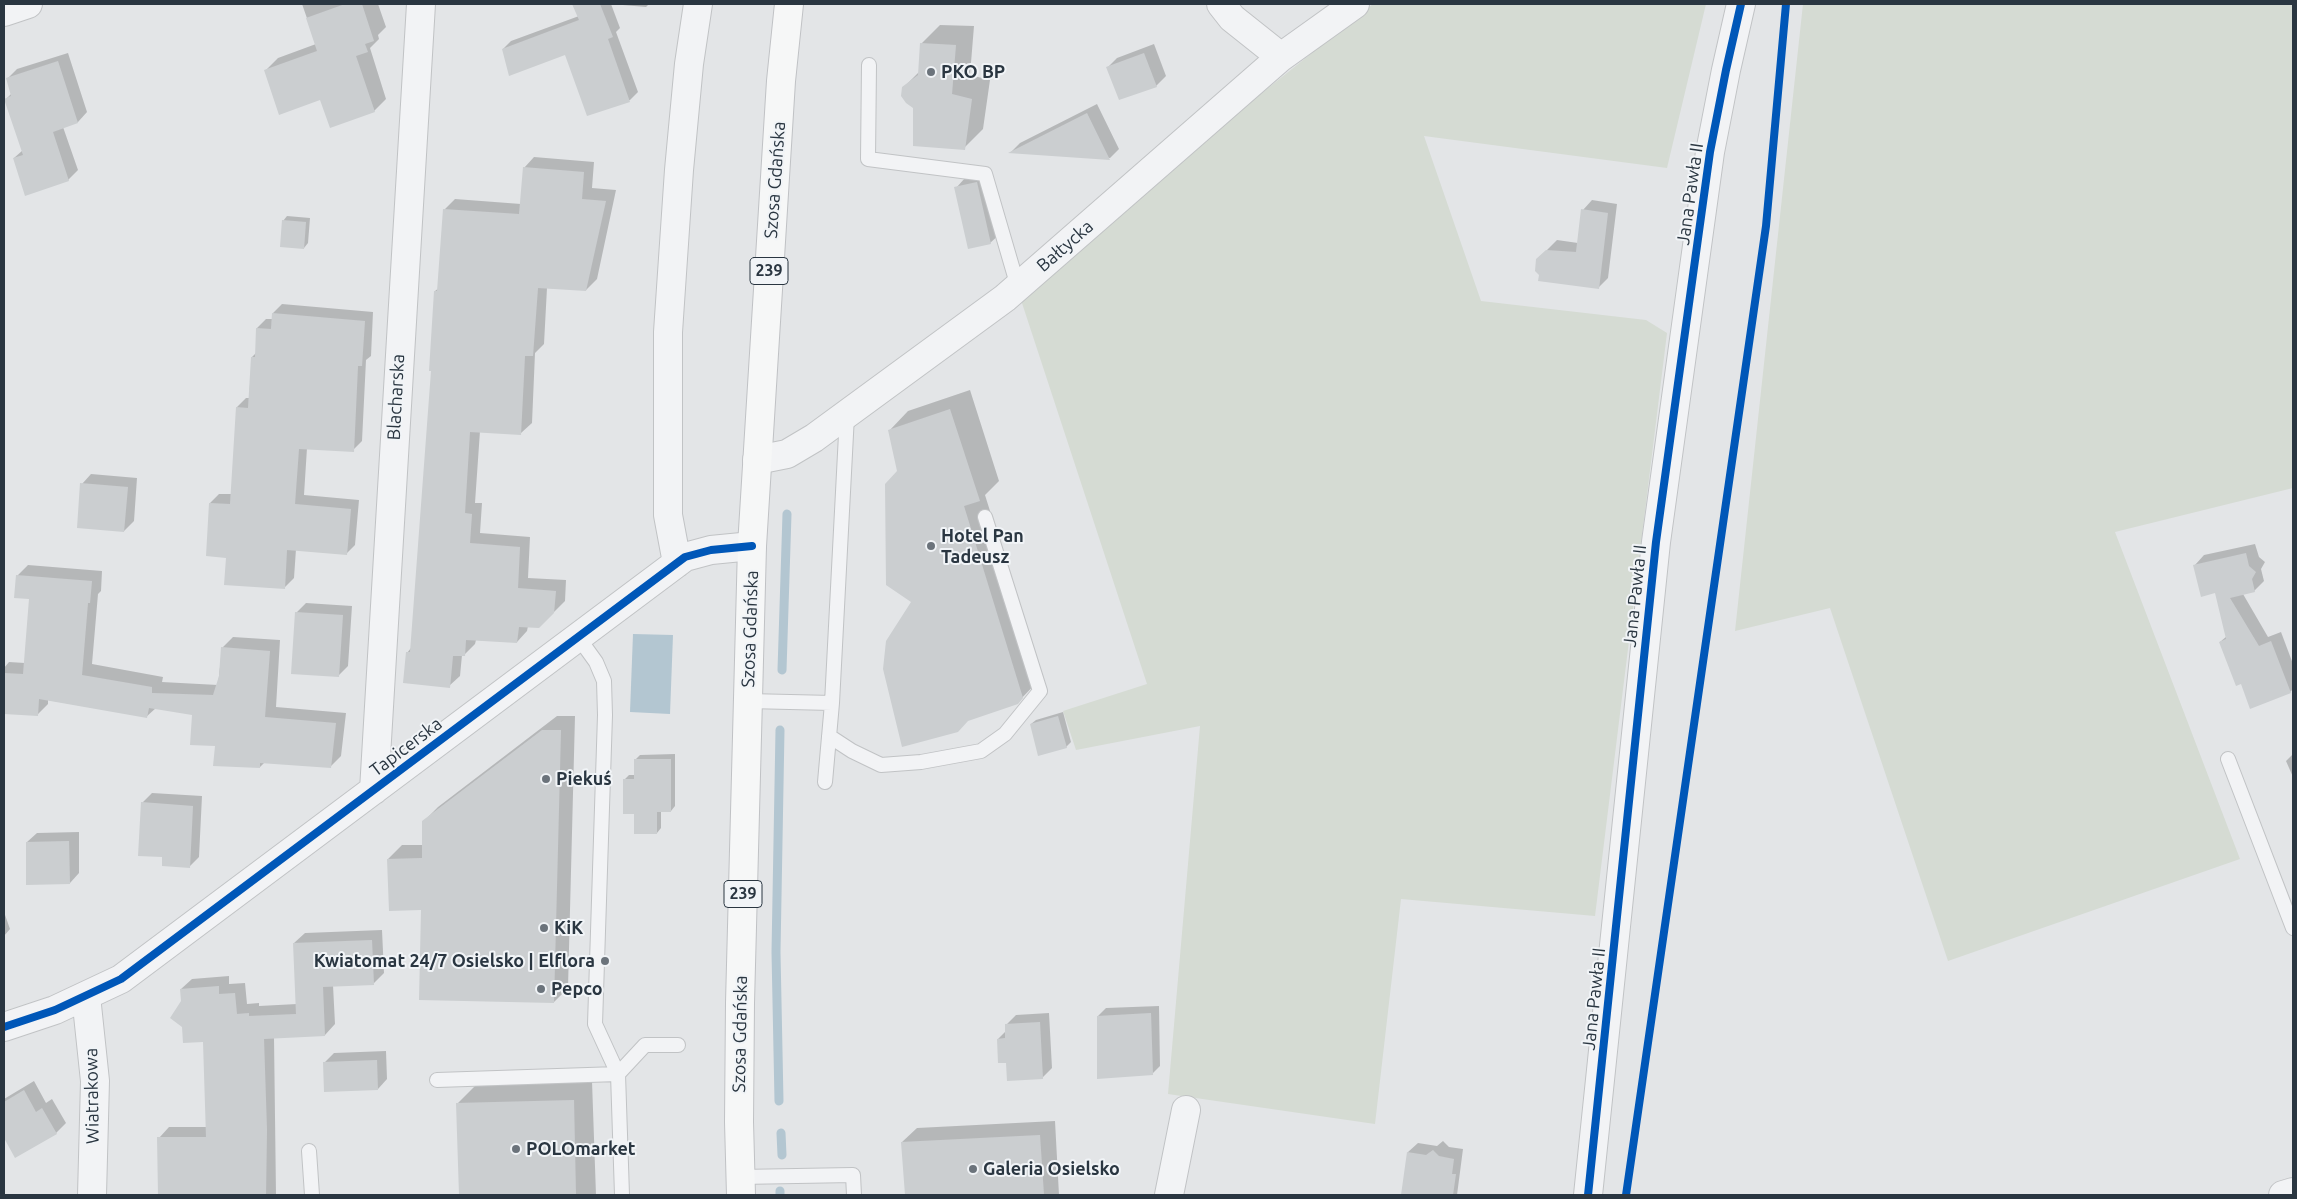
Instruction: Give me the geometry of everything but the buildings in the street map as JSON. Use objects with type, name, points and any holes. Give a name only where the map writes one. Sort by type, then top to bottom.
[{"type":"main road","name":"Szosa Gdańska","points":[[740,1186],[740,1003],[752,546],[781,81],[789,4]]},
{"type":"street","points":[[4,12],[28,4]]},
{"type":"street","name":"Blacharska","points":[[374,790],[421,4]]},
{"type":"street","points":[[677,563],[668,515],[668,332],[679,170],[689,64],[698,4]]},
{"type":"street","points":[[1221,4],[1232,18],[1281,57]]},
{"type":"street","name":"Bałtycka","points":[[757,460],[787,454],[803,446],[847,416],[1018,287],[1281,57],[1355,4]]},
{"type":"street","name":"Jana Pawła II","points":[[1588,1195],[1656,542],[1710,152],[1741,4]]},
{"type":"street","name":"Tapicerska","points":[[4,1027],[55,1010],[121,979],[677,563],[694,554],[752,546]]},
{"type":"street","name":"Wiatrakowa","points":[[86,996],[95,1081],[92,1195]]},
{"type":"street","points":[[1169,1195],[1186,1110]]},
{"type":"street","points":[[2283,1195],[2293,1192]]},
{"type":"lane","points":[[869,65],[868,159],[985,174],[1018,287]]},
{"type":"lane","points":[[825,782],[832,703],[847,416]]},
{"type":"lane","points":[[829,736],[852,751],[881,765],[922,762],[981,751],[1005,734],[1040,691],[985,517]]},
{"type":"lane","points":[[578,637],[596,662],[604,681],[605,725],[595,1024],[618,1074],[622,1195]]},
{"type":"lane","points":[[748,701],[832,703]]},
{"type":"lane","points":[[2228,759],[2293,928]]},
{"type":"lane","points":[[437,1080],[618,1074],[645,1045],[678,1045]]},
{"type":"lane","points":[[309,1151],[312,1195]]},
{"type":"lane","points":[[740,1186],[853,1175],[854,1195]]},
{"type":"shaded area","points":[[1373,4],[1706,4],[1667,168],[1424,136],[1481,301],[1646,320],[1667,333],[1595,916],[1401,899],[1375,1124],[1168,1094],[1200,726],[1076,750],[1063,711],[1147,684],[1020,297],[1242,109]]},
{"type":"shaded area","points":[[1803,4],[2293,4],[2293,488],[2115,532],[2240,859],[1948,961],[1830,608],[1735,631]]},
{"type":"water","points":[[633,634],[673,635],[670,714],[630,712]]},
{"type":"waterway","points":[[782,670],[787,514]]},
{"type":"waterway","points":[[779,1101],[776,952],[780,730]]},
{"type":"waterway","points":[[781,1133],[782,1155]]},
{"type":"cycle path","points":[[1588,1195],[1656,542],[1710,152],[1741,4]]},
{"type":"cycle path","points":[[1626,1195],[1766,226],[1786,4]]},
{"type":"cycle path","points":[[4,1027],[55,1010],[121,979],[685,557],[711,550],[752,546]]},
{"type":"place","name":"PKO BP","points":[[931,72]]},
{"type":"place","name":"Hotel Pan Tadeusz","points":[[931,546]]},
{"type":"place","name":"Piekuś","points":[[546,779]]},
{"type":"place","name":"KiK","points":[[544,928]]},
{"type":"place","name":"Kwiatomat 24/7 Osielsko | Elflora","points":[[605,961]]},
{"type":"place","name":"Pepco","points":[[541,989]]},
{"type":"place","name":"POLOmarket","points":[[516,1149]]},
{"type":"place","name":"Galeria Osielsko","points":[[973,1169]]}]
